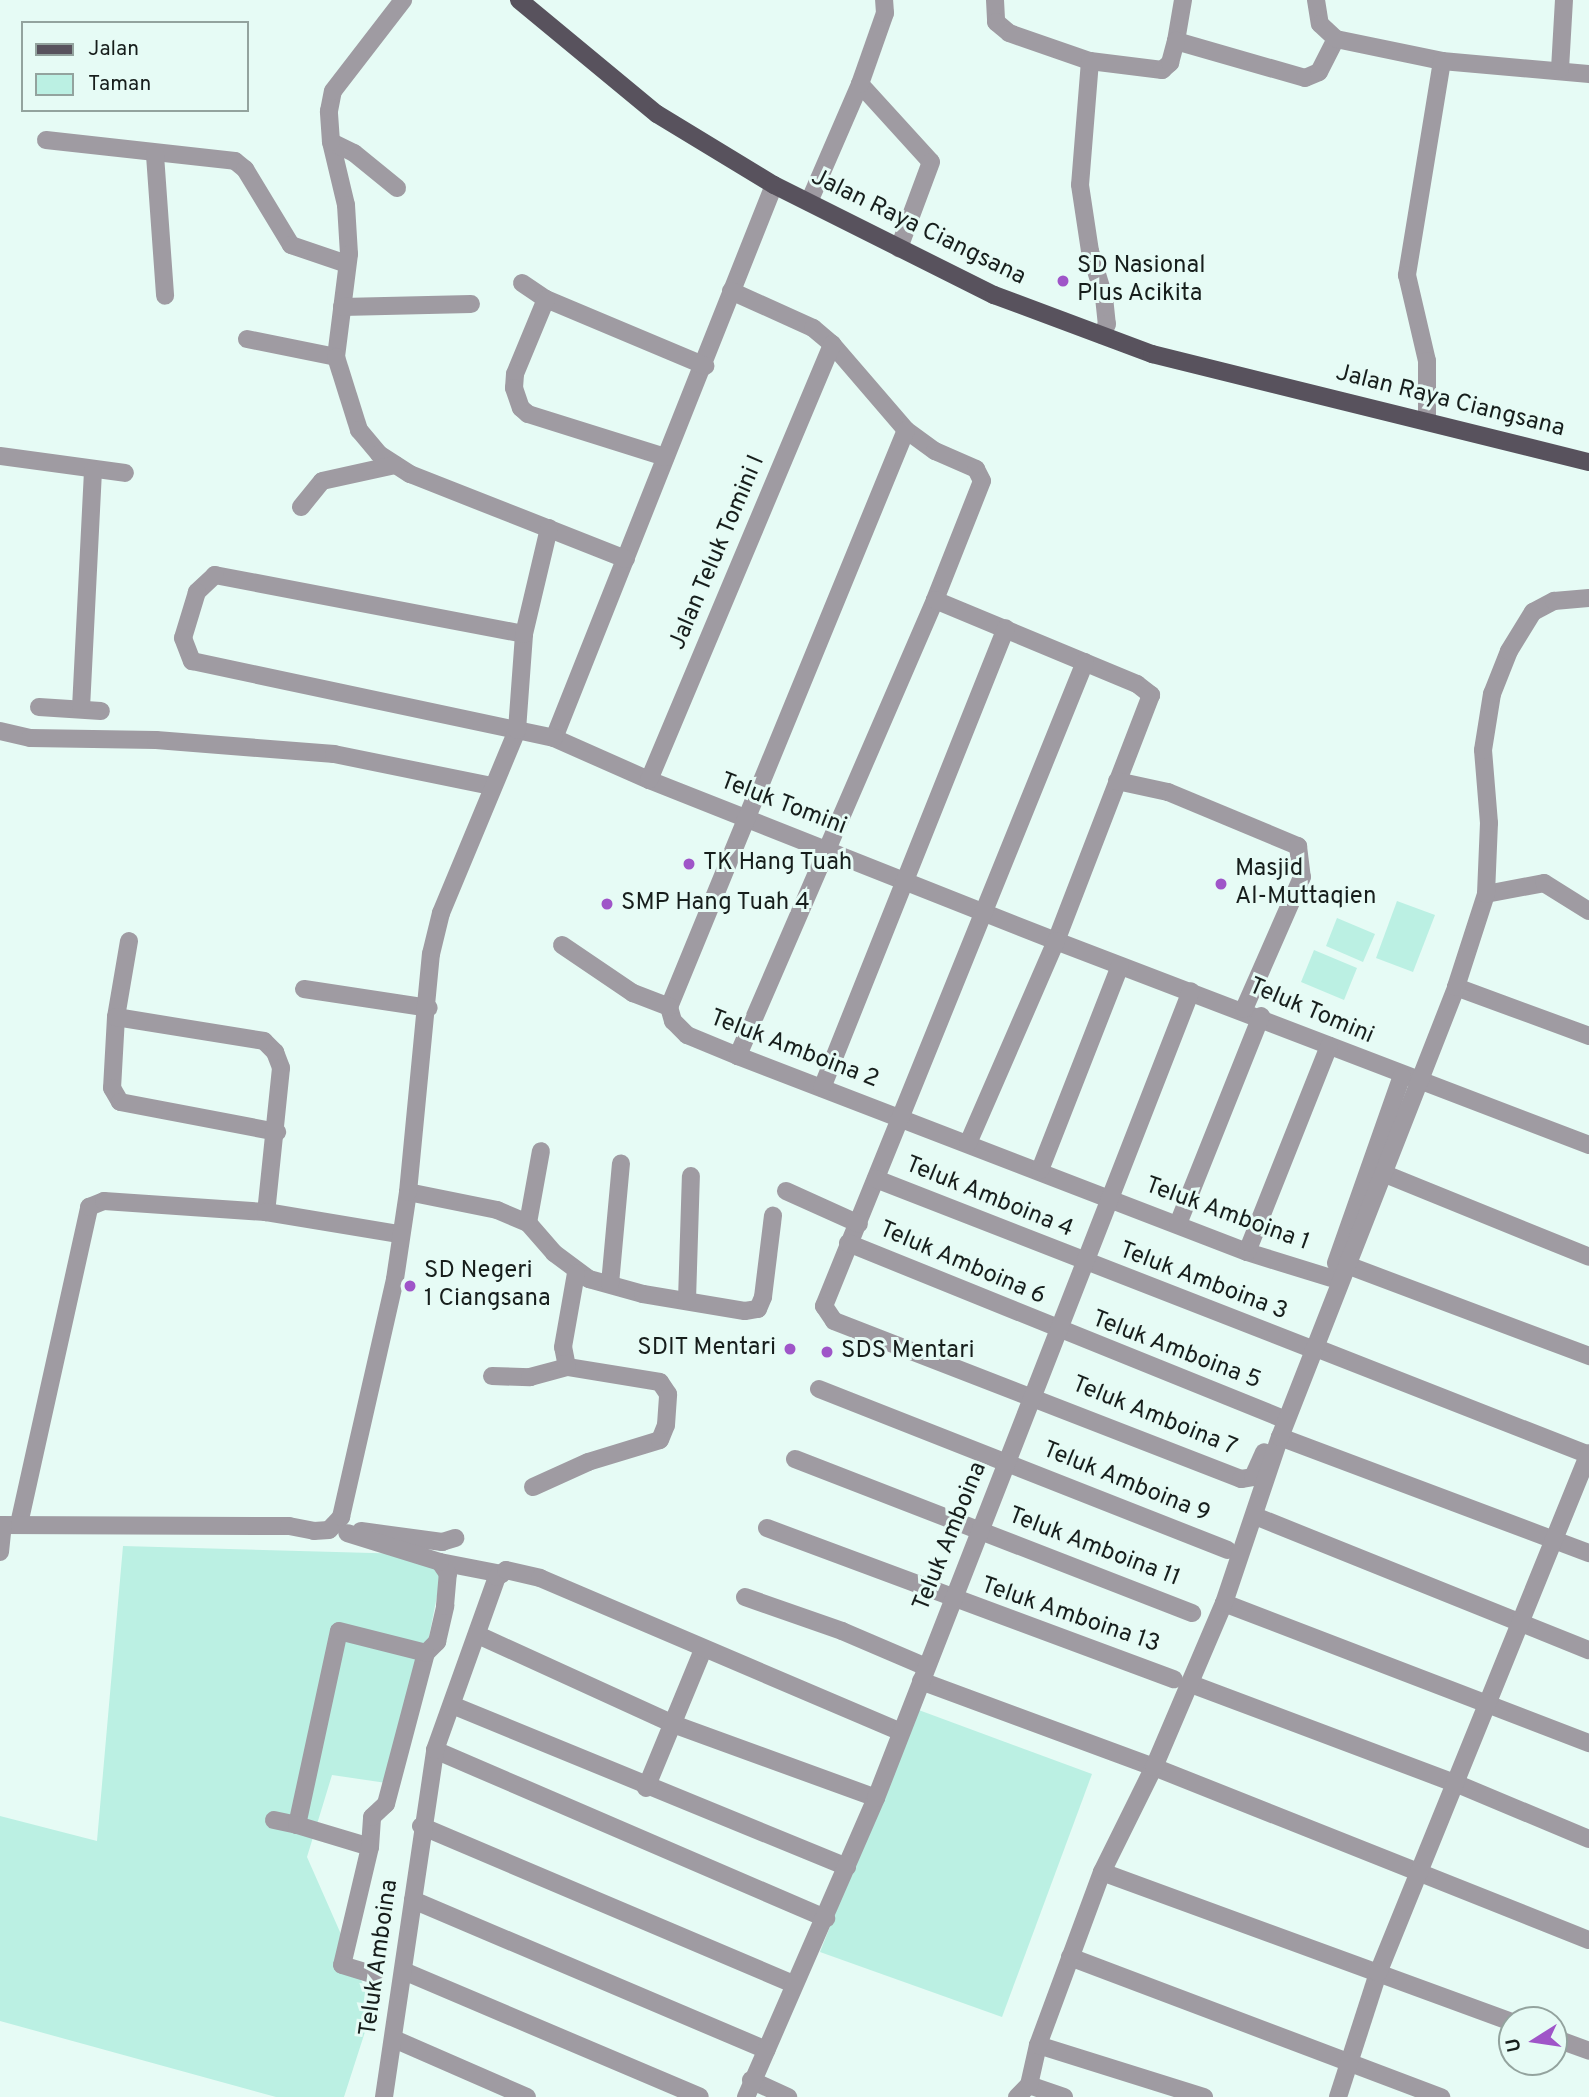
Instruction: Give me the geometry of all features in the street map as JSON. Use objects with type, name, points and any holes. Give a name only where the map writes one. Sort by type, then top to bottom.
[{"type":"main road","name":"Jalan Raya Ciangsana","points":[[519,0],[657,114],[774,185],[994,295],[1152,354],[1589,461]]},
{"type":"street","points":[[403,0],[333,92],[328,111],[331,142],[346,205],[347,264],[336,357],[359,430],[379,454],[395,465],[626,559]]},
{"type":"street","points":[[809,202],[860,85],[885,13],[884,0]]},
{"type":"street","points":[[995,0],[996,22],[1009,33],[1090,61],[1162,69],[1170,63],[1183,0]]},
{"type":"street","points":[[1317,0],[1320,24],[1336,39],[1442,61],[1560,69],[1589,74]]},
{"type":"street","points":[[1560,69],[1564,0]]},
{"type":"street","points":[[1176,41],[1305,78],[1319,72],[1336,39]]},
{"type":"street","points":[[1090,61],[1080,185],[1090,251],[1104,297],[1107,324],[1102,335]]},
{"type":"street","points":[[1427,421],[1427,361],[1407,275],[1442,61]]},
{"type":"street","points":[[860,85],[931,162],[899,248]]},
{"type":"street","points":[[46,141],[155,155],[213,155],[235,161],[290,245],[347,264]]},
{"type":"street","points":[[331,142],[354,153],[397,188]]},
{"type":"street","points":[[155,155],[165,296]]},
{"type":"street","points":[[554,738],[665,457],[705,366],[731,291],[774,185]]},
{"type":"street","points":[[522,283],[546,299],[705,366]]},
{"type":"street","points":[[731,291],[794,316],[832,344],[906,430],[935,451],[976,469],[982,481],[830,849],[738,1056]]},
{"type":"street","points":[[546,299],[515,374],[514,388],[522,408],[528,414],[665,457]]},
{"type":"street","points":[[342,307],[471,304]]},
{"type":"street","points":[[247,339],[336,357]]},
{"type":"street","name":"Jalan Teluk Tomini I","points":[[649,780],[832,344]]},
{"type":"street","points":[[562,945],[634,993],[669,1007],[745,816],[906,430]]},
{"type":"street","points":[[0,456],[125,473]]},
{"type":"street","points":[[301,507],[322,481],[395,465]]},
{"type":"street","points":[[81,708],[93,470]]},
{"type":"street","points":[[338,1531],[395,1279],[429,1008],[431,954],[441,912],[491,786],[517,730],[524,634],[549,528]]},
{"type":"street","name":"Teluk Tomini","points":[[524,634],[215,575],[197,592],[183,638],[192,661],[554,738],[649,780],[830,849],[1056,941],[1244,1009],[1402,1076],[1589,1145]]},
{"type":"street","points":[[1278,1417],[1385,1174],[1456,987],[1486,894],[1489,823],[1483,750],[1492,694],[1509,651],[1533,612],[1554,601],[1589,598]]},
{"type":"street","points":[[935,600],[1137,684],[1151,695],[1056,941],[968,1143]]},
{"type":"street","points":[[822,1088],[1006,629]]},
{"type":"street","points":[[848,1243],[859,1224],[1085,662]]},
{"type":"street","points":[[39,707],[101,711]]},
{"type":"street","points":[[0,731],[30,738],[156,740],[334,754],[491,786]]},
{"type":"street","points":[[1117,781],[1168,792],[1298,846],[1302,877],[1244,1009]]},
{"type":"street","points":[[1486,894],[1544,883],[1589,911]]},
{"type":"street","points":[[129,940],[116,1017],[112,1088],[120,1102],[277,1132]]},
{"type":"street","points":[[1040,1170],[1121,965]]},
{"type":"street","points":[[1456,987],[1589,1036]]},
{"type":"street","points":[[304,989],[429,1008]]},
{"type":"street","name":"Teluk Amboina","points":[[749,2089],[876,1798],[950,1599],[1033,1395],[1107,1197],[1191,991]]},
{"type":"street","name":"Teluk Amboina 2","points":[[669,1007],[673,1021],[687,1035],[1107,1197]]},
{"type":"street","points":[[1178,1224],[1261,1016]]},
{"type":"street","points":[[116,1017],[270,1045],[281,1068],[277,1132],[266,1212]]},
{"type":"street","points":[[1247,1252],[1329,1046]]},
{"type":"street","points":[[1064,2097],[1023,2091],[1102,1872],[1154,1767],[1182,1681],[1224,1603],[1311,1347],[1331,1278],[1402,1076]]},
{"type":"street","points":[[528,1223],[541,1150]]},
{"type":"street","points":[[610,1284],[621,1163]]},
{"type":"street","points":[[1385,1174],[1589,1257]]},
{"type":"street","points":[[687,1300],[691,1176]]},
{"type":"street","name":"Teluk Amboina 4","points":[[876,1179],[1083,1263]]},
{"type":"street","points":[[786,1191],[859,1224]]},
{"type":"street","points":[[408,1192],[497,1210],[528,1223],[576,1273],[610,1284],[687,1300],[758,1309],[764,1297],[773,1216]]},
{"type":"street","name":"Teluk Amboina 1","points":[[1107,1197],[1247,1252],[1331,1278]]},
{"type":"street","points":[[0,1552],[89,1207],[104,1201],[266,1212],[399,1234]]},
{"type":"street","name":"Teluk Amboina 7","points":[[848,1243],[826,1296],[826,1313],[834,1321],[1033,1395],[1241,1479],[1256,1472],[1278,1417]]},
{"type":"street","name":"Teluk Amboina 6","points":[[848,1243],[1056,1331]]},
{"type":"street","name":"Teluk Amboina 3","points":[[1083,1263],[1589,1454]]},
{"type":"street","points":[[1347,1265],[1589,1356]]},
{"type":"street","points":[[567,1367],[563,1347],[576,1273]]},
{"type":"street","name":"Teluk Amboina 5","points":[[1056,1331],[1278,1417]]},
{"type":"street","points":[[492,1376],[530,1377],[567,1367],[660,1382],[668,1394],[666,1424],[660,1440],[588,1462],[533,1487]]},
{"type":"street","name":"Teluk Amboina 9","points":[[819,1389],[1227,1549]]},
{"type":"street","points":[[1280,1437],[1589,1553]]},
{"type":"street","points":[[1338,2097],[1347,2060],[1378,1973],[1490,1704],[1518,1622],[1552,1538],[1589,1454]]},
{"type":"street","name":"Teluk Amboina 11","points":[[795,1459],[1192,1613]]},
{"type":"street","points":[[1255,1516],[1589,1650]]},
{"type":"street","points":[[7,1525],[374,1530],[442,1542],[455,1538]]},
{"type":"street","name":"Teluk Amboina 13","points":[[767,1528],[950,1599],[1182,1681],[1455,1783],[1589,1839]]},
{"type":"street","points":[[338,1531],[440,1562],[502,1574],[516,1570],[540,1578],[703,1650],[901,1732]]},
{"type":"street","points":[[376,1975],[342,1965],[370,1847],[372,1816],[386,1804],[426,1653],[437,1642],[446,1606],[448,1574],[440,1562]]},
{"type":"street","name":"Teluk Amboina","points":[[384,2097],[405,1972],[421,1826],[435,1750],[502,1574]]},
{"type":"street","points":[[746,1597],[842,1631],[923,1674],[1589,1940]]},
{"type":"street","points":[[1224,1603],[1589,1743]]},
{"type":"street","points":[[298,1825],[340,1631],[426,1653]]},
{"type":"street","points":[[478,1635],[673,1724],[876,1798]]},
{"type":"street","points":[[646,1788],[703,1650]]},
{"type":"street","points":[[452,1705],[646,1788],[847,1867]]},
{"type":"street","points":[[435,1750],[825,1918]]},
{"type":"street","points":[[274,1820],[370,1847]]},
{"type":"street","points":[[421,1826],[794,1983]]},
{"type":"street","points":[[1102,1872],[1498,2017]]},
{"type":"street","points":[[413,1900],[766,2050]]},
{"type":"street","points":[[1070,1957],[1441,2097]]},
{"type":"street","points":[[405,1972],[700,2097]]},
{"type":"street","points":[[394,2039],[527,2097]]},
{"type":"street","points":[[1568,2043],[1589,2051]]},
{"type":"street","points":[[1038,2045],[1168,2091],[1204,2097]]},
{"type":"street","points":[[749,2089],[788,2097]]},
{"type":"green space","points":[[1397,901],[1435,915],[1413,972],[1376,958]]},
{"type":"green space","points":[[1337,918],[1375,934],[1363,962],[1326,946]]},
{"type":"green space","points":[[1314,950],[1357,968],[1344,1000],[1301,982]]},
{"type":"green space","points":[[123,1546],[445,1555],[400,1785],[332,1775],[307,1857],[373,2007],[344,2097],[276,2097],[0,2021],[0,1816],[97,1841]]},
{"type":"green space","points":[[916,1709],[1092,1774],[1002,2017],[820,1952]]},
{"type":"place","name":"SD Nasional Plus Acikita","points":[[1063,281]]},
{"type":"place","name":"TK Hang Tuah","points":[[689,864]]},
{"type":"place","name":"Masjid Al-Muttaqien","points":[[1221,884]]},
{"type":"place","name":"SMP Hang Tuah 4","points":[[607,904]]},
{"type":"place","name":"SD Negeri 1 Ciangsana","points":[[410,1286]]},
{"type":"place","name":"SDIT Mentari","points":[[790,1349]]},
{"type":"place","name":"SDS Mentari","points":[[827,1352]]}]
